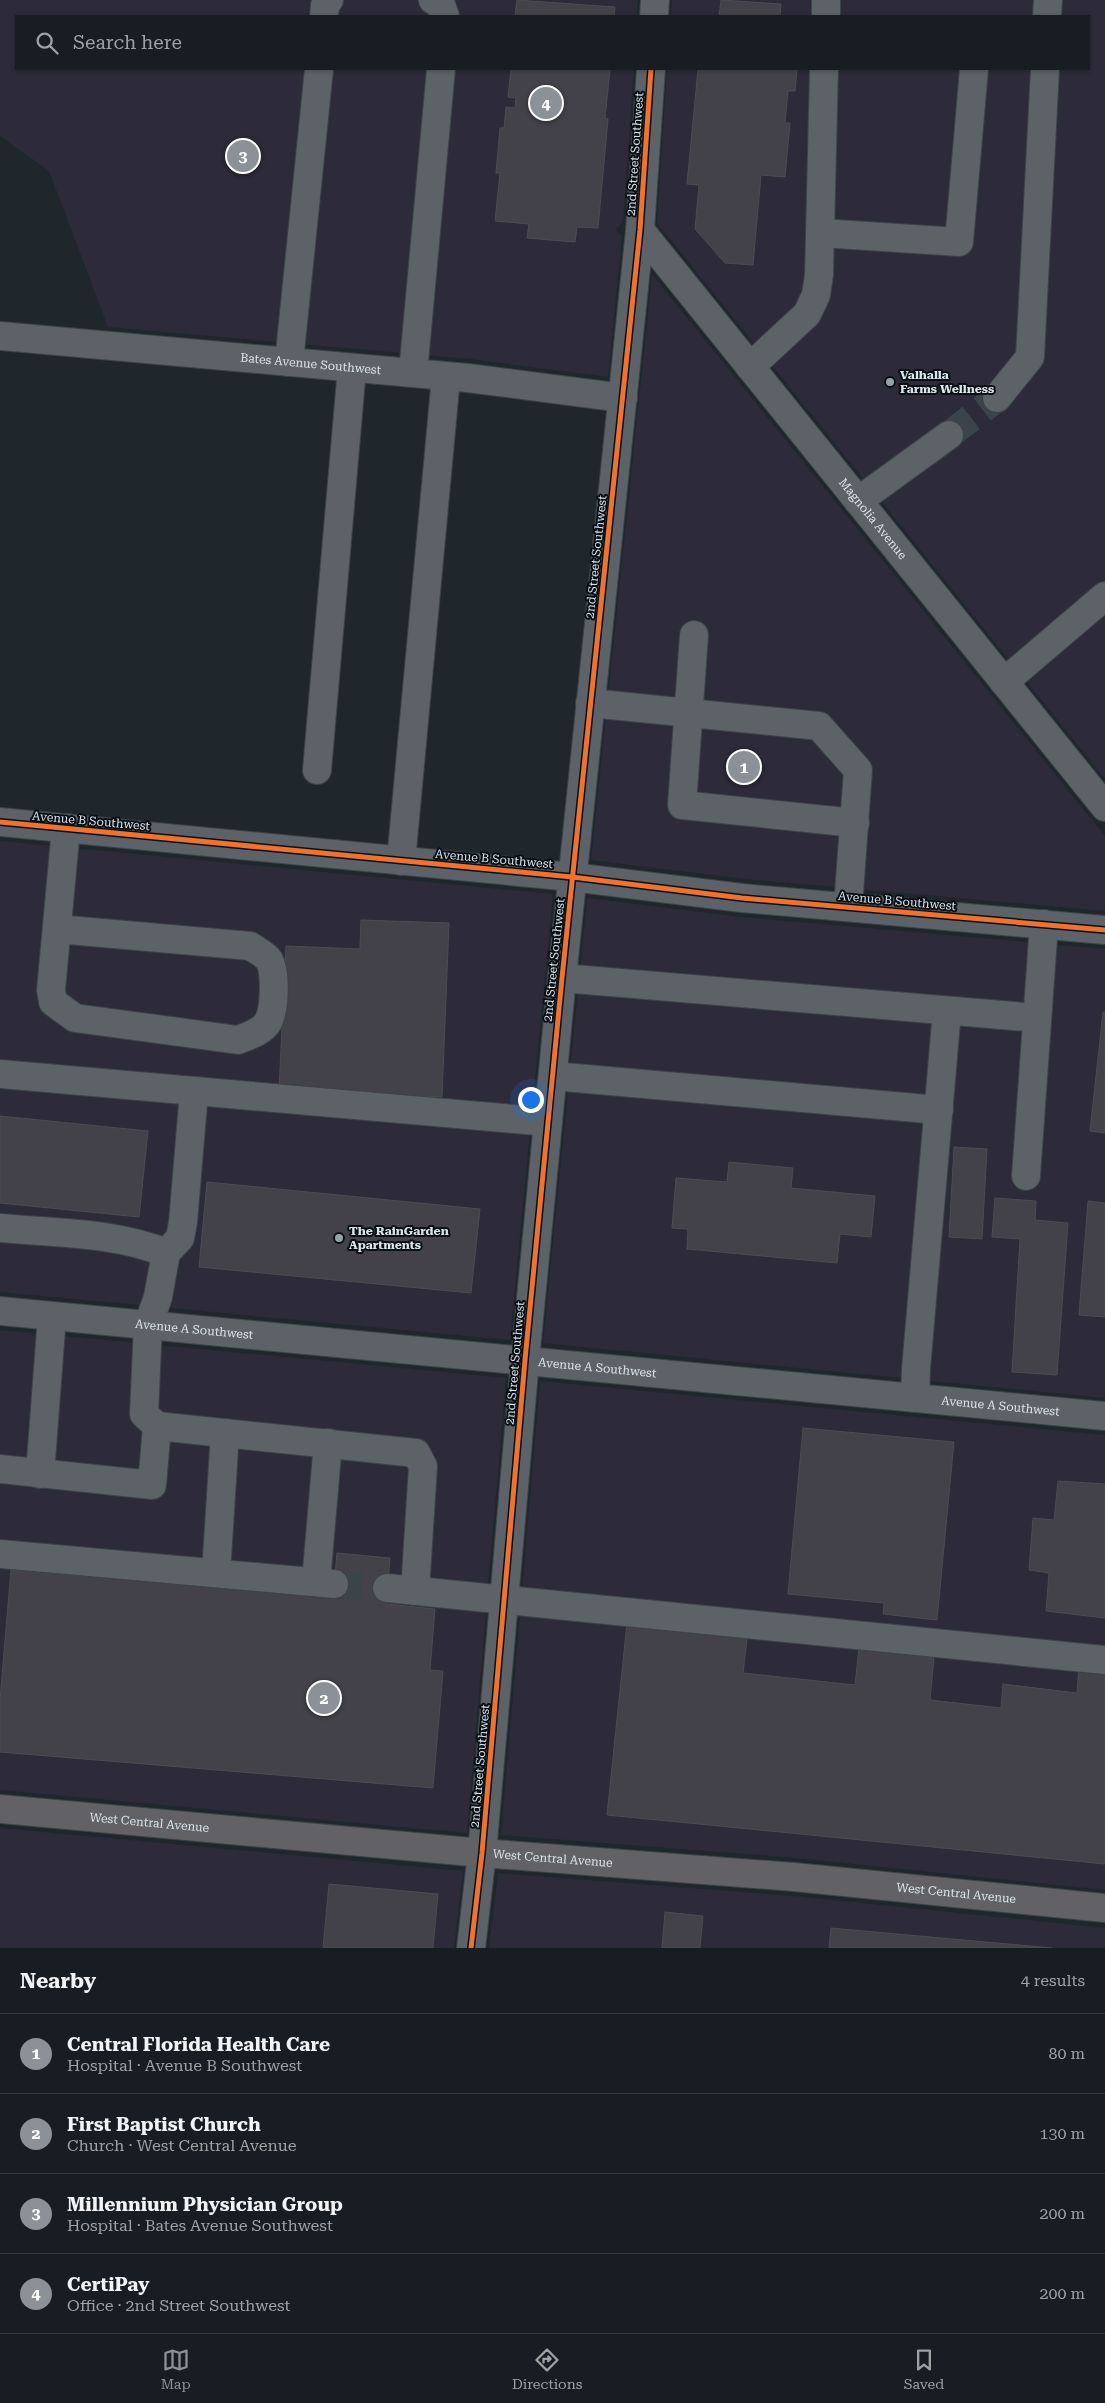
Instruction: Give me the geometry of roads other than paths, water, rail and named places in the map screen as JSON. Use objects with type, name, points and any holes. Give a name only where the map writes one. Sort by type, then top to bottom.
[{"type":"main road","name":"West Central Avenue","points":[[0,1809],[482,1853],[794,1877],[1105,1908]]},
{"type":"street","points":[[324,15],[325,5],[329,0]]},
{"type":"street","points":[[433,0],[441,5],[445,15]]},
{"type":"street","points":[[654,15],[655,0]]},
{"type":"street","points":[[826,0],[826,15]]},
{"type":"street","points":[[1047,15],[1048,0]]},
{"type":"street","points":[[289,362],[319,70]]},
{"type":"street","points":[[413,373],[441,70]]},
{"type":"street","name":"2nd Street Southwest","points":[[471,1948],[482,1853],[552,1076],[640,230],[651,70]]},
{"type":"street","points":[[750,367],[807,314],[816,295],[820,275],[824,70]]},
{"type":"street","points":[[821,233],[959,242],[974,70]]},
{"type":"street","points":[[997,398],[1030,357],[1045,70]]},
{"type":"street","name":"Magnolia Avenue","points":[[640,230],[1105,807]]},
{"type":"street","name":"Bates Avenue Southwest","points":[[0,336],[413,373],[623,398]]},
{"type":"street","points":[[317,770],[352,368]]},
{"type":"street","points":[[401,861],[446,377]]},
{"type":"street","points":[[858,501],[949,435]]},
{"type":"street","points":[[1004,682],[1105,596]]},
{"type":"street","points":[[694,635],[682,804],[855,823]]},
{"type":"street","points":[[590,703],[819,726],[858,770],[848,907]]},
{"type":"street","name":"Avenue B Southwest","points":[[0,822],[572,877],[742,898],[1105,930]]},
{"type":"street","points":[[57,929],[250,946],[268,958],[274,971],[268,1022],[255,1034],[238,1040],[75,1018],[53,1002],[50,990],[66,828]]},
{"type":"street","points":[[1026,1176],[1044,924]]},
{"type":"street","points":[[562,978],[1037,1018]]},
{"type":"street","points":[[915,1398],[947,1011]]},
{"type":"street","points":[[0,1074],[548,1122]]},
{"type":"street","points":[[552,1076],[939,1110]]},
{"type":"street","points":[[194,1092],[180,1238],[166,1253],[158,1296],[148,1325],[144,1414],[157,1426],[416,1453],[423,1466],[415,1591]]},
{"type":"street","points":[[0,1228],[98,1237],[146,1245],[166,1253]]},
{"type":"street","name":"Avenue A Southwest","points":[[0,1311],[1105,1416]]},
{"type":"street","points":[[40,1474],[52,1316]]},
{"type":"street","points":[[0,1469],[152,1485],[157,1426]]},
{"type":"street","points":[[216,1573],[225,1432]]},
{"type":"street","points":[[0,1554],[325,1583],[328,1443]]},
{"type":"street","points":[[387,1588],[1105,1660]]},
{"type":"tunnel","points":[[949,435],[997,398]]},
{"type":"tunnel","points":[[334,1584],[387,1588]]},
{"type":"place","name":"CertiPay","points":[[546,103]]},
{"type":"place","name":"Millennium Physician Group","points":[[243,156]]},
{"type":"place","name":"Valhalla Farms Wellness","points":[[890,382]]},
{"type":"place","name":"Central Florida Health Care","points":[[744,767]]},
{"type":"place","name":"The RainGarden Apartments","points":[[339,1238]]},
{"type":"place","name":"First Baptist Church","points":[[324,1698]]}]
